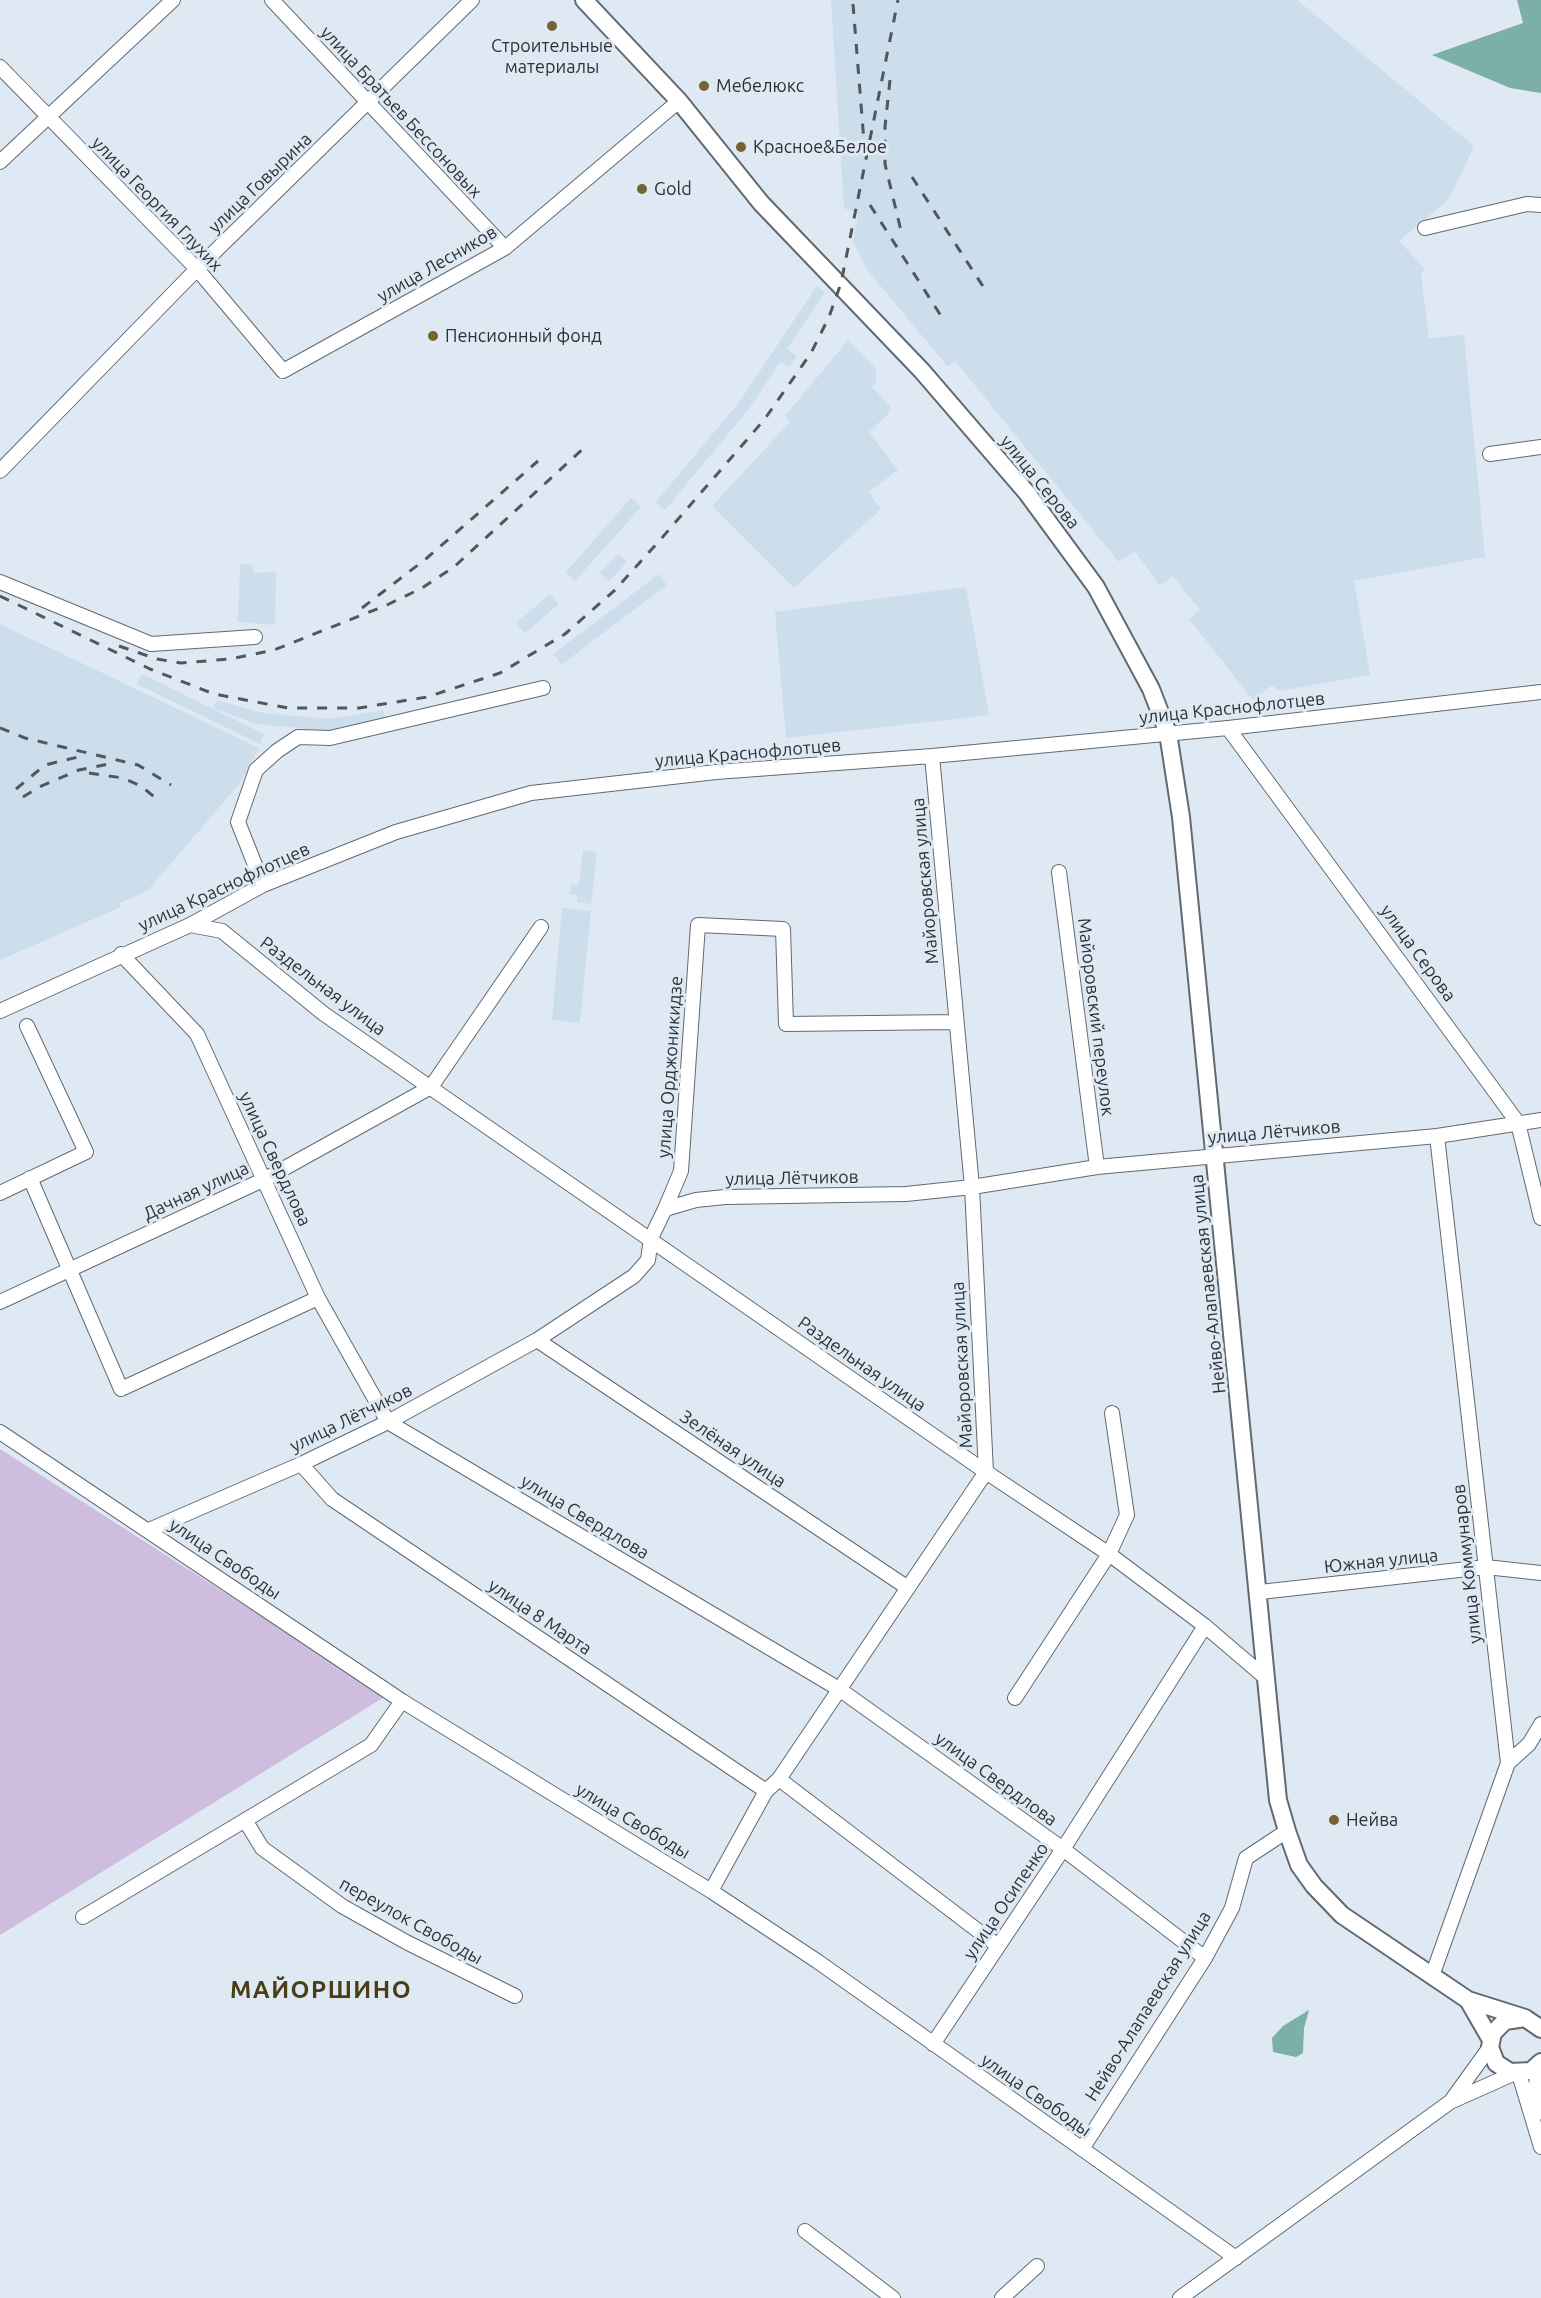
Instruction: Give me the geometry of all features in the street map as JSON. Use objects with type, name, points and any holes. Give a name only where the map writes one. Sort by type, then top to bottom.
[{"type":"main road","name":"улица Серова","points":[[584,0],[680,101],[761,202],[841,283],[922,371],[1027,493],[1096,587],[1151,689],[1168,733]]},
{"type":"main road","name":"Нейво-Алапаевская улица","points":[[1168,733],[1181,817],[1278,1800],[1299,1865],[1314,1886],[1342,1915],[1468,2000]]},
{"type":"main road","points":[[1468,2000],[1525,2018],[1541,2028]]},
{"type":"main road","points":[[1468,2000],[1491,2043],[1497,2063],[1517,2074],[1539,2064]]},
{"type":"main road","points":[[1491,2043],[1498,2026],[1505,2021],[1525,2018]]},
{"type":"street","points":[[0,162],[47,115],[172,0]]},
{"type":"street","name":"улица Братьев Бессоновых","points":[[272,0],[505,248]]},
{"type":"street","name":"улица Говырина","points":[[0,471],[197,269],[472,0]]},
{"type":"street","name":"улица Георгия Глухих","points":[[0,67],[197,269],[283,371]]},
{"type":"street","name":"улица Лесников","points":[[283,371],[505,248],[680,101]]},
{"type":"street","points":[[1425,228],[1527,204],[1541,205]]},
{"type":"street","points":[[1490,454],[1541,447]]},
{"type":"street","points":[[0,582],[151,644],[255,637]]},
{"type":"street","points":[[263,885],[238,822],[256,770],[277,751],[298,737],[330,738],[543,688]]},
{"type":"street","name":"улица Краснофлотцев","points":[[0,1011],[121,954],[190,925],[263,885],[396,832],[531,794],[716,772],[932,756],[1228,728],[1541,692]]},
{"type":"street","name":"улица Серова","points":[[1228,728],[1518,1123],[1541,1218]]},
{"type":"street","name":"Майоровская улица","points":[[711,1890],[766,1791],[779,1779],[986,1472],[972,1187],[932,756]]},
{"type":"street","name":"Майоровский переулок","points":[[1059,872],[1097,1167]]},
{"type":"street","name":"Раздельная улица","points":[[190,925],[222,931],[324,1014],[651,1238],[986,1472],[1109,1554],[1205,1626],[1267,1679]]},
{"type":"street","name":"улица Орджоникидзе","points":[[666,1209],[681,1171],[698,925],[783,929],[786,1024],[956,1022]]},
{"type":"street","points":[[430,1087],[540,927]]},
{"type":"street","name":"улица Свердлова","points":[[121,954],[197,1034],[318,1298],[388,1422],[839,1689],[1063,1849],[1205,1958]]},
{"type":"street","points":[[0,1193],[86,1152],[27,1026]]},
{"type":"street","name":"Дачная улица","points":[[0,1302],[265,1179],[430,1087]]},
{"type":"street","name":"улица Лётчиков","points":[[149,1530],[301,1464],[388,1422],[537,1340],[634,1276],[648,1260],[651,1238],[666,1209],[696,1200],[725,1197],[906,1194],[972,1187],[1097,1167],[1437,1136],[1541,1120]]},
{"type":"street","name":"улица Коммунаров","points":[[1432,1976],[1508,1763],[1437,1136]]},
{"type":"street","points":[[30,1178],[121,1389],[318,1298]]},
{"type":"street","name":"Зелёная улица","points":[[537,1340],[908,1588]]},
{"type":"street","points":[[1015,1698],[1109,1554],[1127,1515],[1112,1413]]},
{"type":"street","name":"улица Свободы","points":[[0,1432],[402,1701],[711,1890],[817,1961],[1236,2258]]},
{"type":"street","name":"улица 8 Марта","points":[[301,1464],[332,1499],[766,1791]]},
{"type":"street","name":"Южная улица","points":[[1260,1592],[1486,1567],[1541,1574]]},
{"type":"street","name":"улица Осипенко","points":[[933,2044],[1063,1849],[1205,1626]]},
{"type":"street","points":[[83,1917],[371,1745],[402,1701]]},
{"type":"street","points":[[1508,1763],[1529,1744],[1541,1724]]},
{"type":"street","points":[[779,1779],[998,1946]]},
{"type":"street","name":"переулок Свободы","points":[[245,1820],[262,1848],[342,1906],[408,1943],[515,1996]]},
{"type":"street","name":"Нейво-Алапаевская улица","points":[[1082,2149],[1205,1958],[1232,1908],[1246,1858],[1287,1831]]},
{"type":"street","points":[[1450,2102],[1491,2043]]},
{"type":"street","points":[[1535,2126],[1539,2064]]},
{"type":"street","points":[[1180,2298],[1450,2102],[1517,2074],[1541,2147]]},
{"type":"street","points":[[805,2231],[893,2298]]},
{"type":"street","points":[[1002,2298],[1037,2266]]},
{"type":"shaded area","points":[[831,0],[1297,0],[1474,146],[1449,199],[1399,241],[1425,269],[1421,275],[1429,338],[1464,335],[1485,557],[1354,581],[1370,675],[1279,691],[1272,685],[1253,700],[1189,619],[1200,610],[1173,576],[1160,586],[1135,551],[1119,562],[955,361],[948,367],[868,271],[853,241],[858,214],[844,208]]},
{"type":"shaded area","points":[[1517,0],[1541,0],[1541,93],[1510,88],[1432,55],[1523,23]]},
{"type":"shaded area","points":[[817,286],[825,292],[787,349],[797,356],[789,367],[780,362],[748,410],[665,510],[656,502],[740,401]]},
{"type":"shaded area","points":[[848,340],[876,369],[876,382],[872,387],[890,406],[889,413],[869,432],[898,470],[869,492],[881,509],[794,588],[712,506],[790,422],[785,416]]},
{"type":"shaded area","points":[[631,498],[641,507],[575,581],[566,572]]},
{"type":"shaded area","points":[[618,554],[627,562],[609,581],[600,573]]},
{"type":"shaded area","points":[[240,564],[253,565],[253,573],[276,572],[275,625],[238,622]]},
{"type":"shaded area","points":[[659,574],[667,585],[561,665],[553,654]]},
{"type":"shaded area","points":[[966,587],[989,715],[786,738],[775,612]]},
{"type":"shaded area","points":[[550,594],[559,604],[525,633],[516,623]]},
{"type":"shaded area","points":[[0,624],[259,748],[241,782],[148,890],[120,903],[121,907],[0,960]]},
{"type":"shaded area","points":[[142,674],[264,734],[260,744],[137,684]]},
{"type":"shaded area","points":[[216,700],[263,713],[329,719],[383,710],[387,723],[331,731],[256,724],[214,708]]},
{"type":"shaded area","points":[[583,850],[597,852],[591,904],[577,902],[577,895],[570,894],[571,884],[579,885]]},
{"type":"shaded area","points":[[562,908],[591,911],[580,1023],[552,1020]]},
{"type":"shaded area","points":[[0,1449],[386,1696],[0,1935]]},
{"type":"shaded area","points":[[1309,2010],[1304,2028],[1303,2053],[1296,2057],[1273,2052],[1272,2038],[1283,2026]]},
{"type":"railway","points":[[0,596],[150,669],[214,694],[288,708],[359,708],[427,697],[500,673],[565,634],[615,590],[660,540],[764,420],[811,353],[829,317],[841,283],[898,0]]},
{"type":"railway","points":[[853,4],[864,142]]},
{"type":"railway","points":[[890,80],[885,127],[885,164],[902,235]]},
{"type":"railway","points":[[912,177],[986,291]]},
{"type":"railway","points":[[870,205],[943,319]]},
{"type":"railway","points":[[119,646],[157,659],[181,663],[230,659],[274,650],[387,605],[422,588],[454,567],[585,447]]},
{"type":"railway","points":[[362,608],[427,558],[538,461]]},
{"type":"railway","points":[[0,728],[25,738],[138,765],[171,785]]},
{"type":"railway","points":[[16,789],[45,765],[82,756]]},
{"type":"railway","points":[[23,797],[39,787],[79,770],[114,763]]},
{"type":"railway","points":[[89,773],[123,778],[141,786],[158,800]]},
{"type":"place","name":"Строительные материалы","points":[[552,26]]},
{"type":"place","name":"Мебелюкс","points":[[704,86]]},
{"type":"place","name":"Красное&Белое","points":[[741,147]]},
{"type":"place","name":"Gold","points":[[642,189]]},
{"type":"place","name":"Пенсионный фонд","points":[[433,336]]},
{"type":"place","name":"Нейва","points":[[1334,1820]]},
{"type":"district","name":"МАЙОРШИНО","points":[[321,1990]]}]
